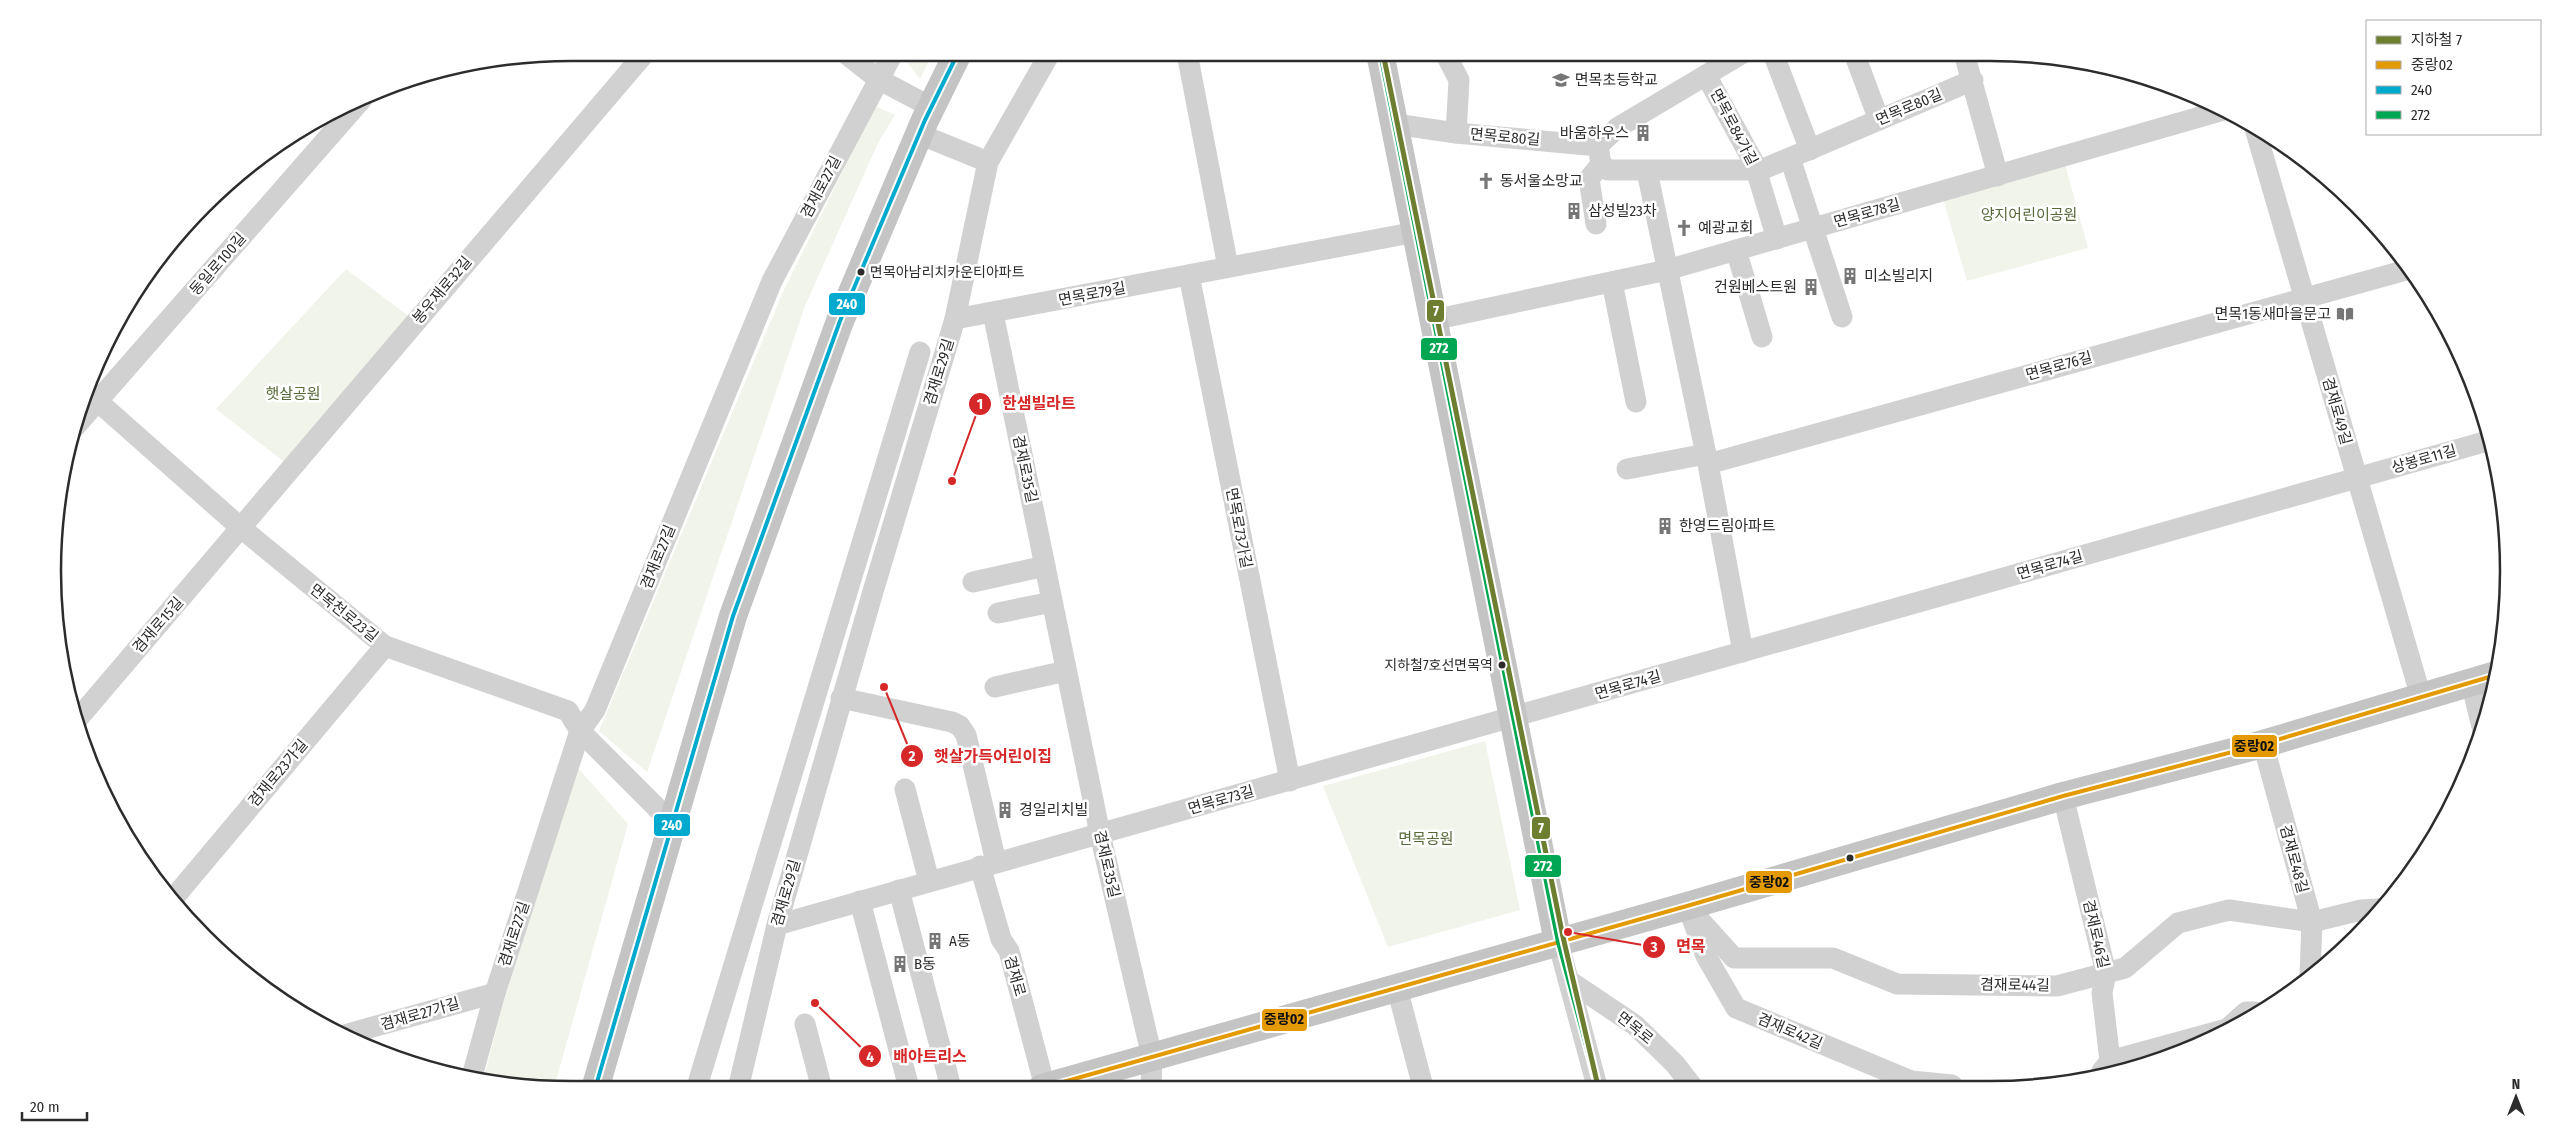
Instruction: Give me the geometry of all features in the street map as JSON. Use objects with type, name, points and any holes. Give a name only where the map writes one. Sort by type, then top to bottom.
[{"type":"main road","points":[[597,1081],[733,616],[840,321],[919,134],[954,61]]},
{"type":"main road","points":[[1382,61],[1558,942]]},
{"type":"main road","name":"겸재로","points":[[1068,1081],[1687,906],[2063,796],[2263,744],[2483,678]]},
{"type":"street","name":"봉우재로32길","points":[[241,528],[637,61]]},
{"type":"street","points":[[856,61],[878,78],[931,107]]},
{"type":"street","name":"겸재로27길","points":[[473,1071],[495,993],[580,730],[595,710],[772,281],[888,61]]},
{"type":"street","name":"겸재로29길","points":[[740,1081],[777,924],[841,698],[955,319],[988,162],[1045,61]]},
{"type":"street","points":[[1189,61],[1228,268]]},
{"type":"street","points":[[1449,61],[1459,80],[1456,133]]},
{"type":"street","name":"면목로84가길","points":[[1599,155],[1617,128],[1728,61]]},
{"type":"street","points":[[1776,61],[1810,150]]},
{"type":"street","points":[[1857,61],[1879,120]]},
{"type":"street","points":[[1972,61],[1973,80],[1998,176]]},
{"type":"street","name":"면목로84가길","points":[[1706,74],[1757,171],[1777,239]]},
{"type":"street","name":"면목로80길","points":[[1395,124],[1599,155],[1608,170],[1757,171],[1973,80]]},
{"type":"street","name":"동일로100길","points":[[92,396],[350,112]]},
{"type":"street","name":"면목로78길","points":[[1433,320],[1667,270],[2213,113]]},
{"type":"street","points":[[919,134],[988,162]]},
{"type":"street","name":"겸재로49길","points":[[2257,137],[2421,697]]},
{"type":"street","points":[[1596,224],[1589,179],[1599,155]]},
{"type":"street","points":[[1790,158],[1842,317]]},
{"type":"street","points":[[1647,171],[1743,652]]},
{"type":"street","name":"면목로79길","points":[[955,319],[1416,232]]},
{"type":"street","points":[[1736,250],[1762,337]]},
{"type":"street","name":"면목로76길","points":[[1706,459],[2401,271]]},
{"type":"street","name":"면목로73가길","points":[[1189,275],[1290,781]]},
{"type":"street","points":[[1612,282],[1636,402]]},
{"type":"street","name":"겸재로35길","points":[[993,313],[1100,834],[1152,1057],[1151,1081]]},
{"type":"street","points":[[699,1080],[920,352]]},
{"type":"street","name":"면목천로23길","points":[[92,396],[241,528],[385,646],[568,711],[580,730],[672,823]]},
{"type":"street","name":"상봉로11길","points":[[2357,478],[2483,442]]},
{"type":"street","points":[[1627,469],[1706,459]]},
{"type":"street","name":"면목로74길","points":[[1514,717],[2357,478]]},
{"type":"street","name":"겸재로15길","points":[[82,714],[241,528]]},
{"type":"street","points":[[973,582],[1045,566]]},
{"type":"street","points":[[851,580],[874,588]]},
{"type":"street","points":[[998,613],[1052,602]]},
{"type":"street","name":"겸재로23가길","points":[[177,894],[385,646]]},
{"type":"street","points":[[996,687],[1066,671]]},
{"type":"street","points":[[2483,678],[2483,701]]},
{"type":"street","points":[[841,698],[952,722],[960,726],[966,735],[988,864]]},
{"type":"street","name":"면목로73길","points":[[777,924],[1514,717]]},
{"type":"street","name":"겸재로48길","points":[[2263,744],[2312,922],[2310,967]]},
{"type":"street","points":[[905,790],[929,881]]},
{"type":"street","name":"겸재로46길","points":[[2063,796],[2106,973],[2102,993],[2104,1067]]},
{"type":"street","name":"겸재로","points":[[988,864],[1001,940],[1008,951],[1042,1081]]},
{"type":"street","points":[[899,890],[949,1081]]},
{"type":"street","points":[[860,901],[907,1081]]},
{"type":"street","name":"겸재로44길","points":[[1687,906],[1734,958],[1833,958],[1897,984],[2057,986],[2125,968],[2178,923],[2229,910],[2312,922],[2371,909]]},
{"type":"street","name":"겸재로42길","points":[[1687,906],[1706,956],[1736,1008],[1911,1081]]},
{"type":"street","points":[[1558,942],[1596,1081]]},
{"type":"street","name":"면목로","points":[[1568,980],[1635,1025],[1675,1064],[1688,1081]]},
{"type":"street","points":[[1397,988],[1421,1081]]},
{"type":"street","name":"겸재로27가길","points":[[355,1032],[495,993]]},
{"type":"street","points":[[805,1024],[820,1081]]},
{"type":"street","points":[[2141,1058],[2166,1049]]},
{"type":"green space","points":[[906,61],[929,61],[920,79]]},
{"type":"green space","points":[[875,106],[895,115],[878,143],[805,306],[647,772],[599,731],[782,294]]},
{"type":"green space","name":"양지어린이공원","points":[[2063,157],[2088,248],[1967,281],[1941,192]]},
{"type":"green space","name":"햇살공원","points":[[346,269],[415,321],[291,467],[216,409]]},
{"type":"green space","name":"면목공원","points":[[1485,741],[1520,910],[1388,947],[1323,786]]},
{"type":"green space","points":[[577,767],[628,824],[556,1081],[485,1073],[503,1004]]},
{"type":"metro line","name":"7","points":[[1385,61],[1563,937],[1597,1081]]},
{"type":"transit line","name":"240","points":[[597,1081],[733,616],[840,321],[925,120],[954,61]]},
{"type":"transit line","name":"272","points":[[1382,61],[1558,942],[1596,1081]]},
{"type":"transit line","name":"중랑02","points":[[1067,1081],[1687,906],[2063,796],[2263,744],[2488,677]]},
{"type":"place","name":"면목초등학교","points":[[1561,80]]},
{"type":"place","name":"바움하우스","points":[[1643,133]]},
{"type":"place","name":"동서울소망교","points":[[1486,181]]},
{"type":"place","name":"삼성빌23차","points":[[1574,211]]},
{"type":"place","name":"예광교회","points":[[1684,228]]},
{"type":"place","name":"면목아남리치카운티아파트","points":[[861,272]]},
{"type":"place","name":"미소빌리지","points":[[1850,276]]},
{"type":"place","name":"건원베스트원","points":[[1811,287]]},
{"type":"place","name":"면목1동새마을문고","points":[[2345,314]]},
{"type":"place","name":"한샘빌라트","points":[[952,481]]},
{"type":"place","name":"한영드림아파트","points":[[1665,526]]},
{"type":"place","name":"지하철7호선면목역","points":[[1502,665]]},
{"type":"place","name":"햇살가득어린이집","points":[[884,687]]},
{"type":"place","name":"경일리치빌","points":[[1005,810]]},
{"type":"place","name":"면목","points":[[1568,932]]},
{"type":"place","name":"A동","points":[[935,941]]},
{"type":"place","name":"B동","points":[[900,964]]},
{"type":"place","name":"배아트리스","points":[[815,1003]]}]
